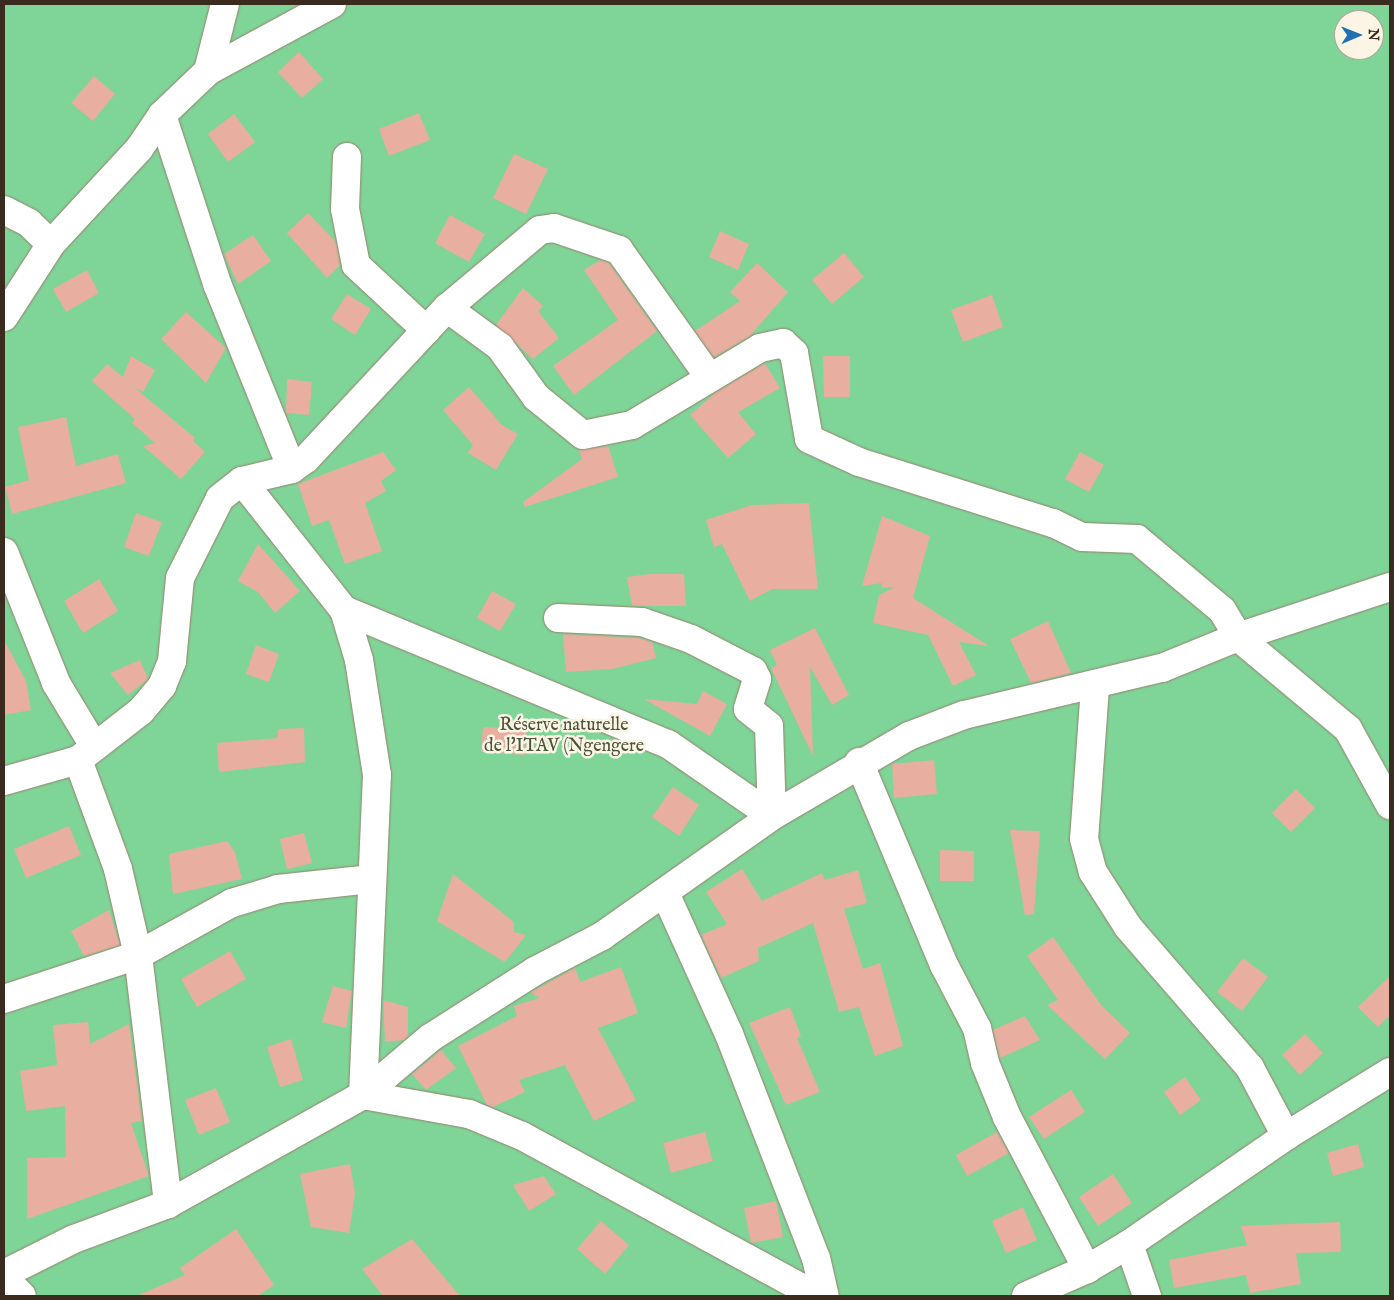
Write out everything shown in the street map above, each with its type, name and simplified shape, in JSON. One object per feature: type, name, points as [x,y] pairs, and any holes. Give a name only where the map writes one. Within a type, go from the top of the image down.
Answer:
[{"type":"street","points":[[208,70],[225,4]]},
{"type":"street","points":[[4,316],[51,244],[139,149],[162,116],[208,70],[332,4]]},
{"type":"street","points":[[162,116],[218,286],[292,468]]},
{"type":"street","points":[[347,158],[345,209],[356,264],[426,330]]},
{"type":"street","points":[[4,210],[28,223],[51,244]]},
{"type":"street","points":[[4,781],[86,753],[142,711],[162,686],[172,661],[180,578],[206,520],[220,498],[242,481],[292,468],[447,308],[530,237],[554,228],[619,250],[710,378]]},
{"type":"street","points":[[447,308],[500,347],[536,397],[582,435],[632,425],[760,348],[783,343],[794,353],[809,438],[859,462],[1053,522],[1082,537],[1137,539],[1222,610],[1238,636],[1348,729],[1390,805]]},
{"type":"street","points":[[242,481],[344,610],[359,660],[377,775],[363,1095]]},
{"type":"street","points":[[4,552],[86,753],[118,869],[138,955],[168,1204]]},
{"type":"street","points":[[4,1274],[74,1239],[168,1204],[363,1095],[430,1038],[535,971],[602,936],[772,816],[859,762],[964,715],[1096,687],[1162,668],[1238,636],[1390,587]]},
{"type":"street","points":[[344,610],[668,744],[772,816]]},
{"type":"street","points":[[558,618],[642,622],[691,639],[753,671],[757,679],[748,709],[769,726],[772,816]]},
{"type":"street","points":[[1096,687],[1084,840],[1094,872],[1128,927],[1250,1068],[1286,1136]]},
{"type":"street","points":[[859,762],[944,965],[977,1028],[1007,1117],[1087,1269]]},
{"type":"street","points":[[4,999],[138,955],[232,903],[278,889],[371,879]]},
{"type":"street","points":[[665,892],[729,1034],[816,1258],[825,1296]]},
{"type":"street","points":[[1026,1296],[1087,1269],[1129,1244],[1286,1136],[1390,1072]]},
{"type":"street","points":[[363,1095],[469,1114],[522,1136],[816,1296]]},
{"type":"street","points":[[1129,1244],[1147,1296]]},
{"type":"street","points":[[4,1278],[22,1296]]},
{"type":"green space","name":"Réserve naturelle de l'ITAV (Ngengere","points":[[4,4],[1390,4],[1390,1296],[4,1296]]},
{"type":"building","points":[[299,52],[323,79],[302,98],[278,72]]},
{"type":"building","points":[[94,76],[115,94],[93,121],[71,103]]},
{"type":"building","points":[[419,113],[430,140],[389,156],[379,129]]},
{"type":"building","points":[[234,114],[255,142],[228,162],[208,134]]},
{"type":"building","points":[[514,154],[548,169],[526,214],[493,198]]},
{"type":"building","points":[[308,213],[336,242],[340,265],[327,278],[287,233]]},
{"type":"building","points":[[450,215],[485,234],[469,262],[435,243]]},
{"type":"building","points":[[720,231],[749,244],[738,270],[709,257]]},
{"type":"building","points":[[253,235],[271,261],[238,284],[224,254]]},
{"type":"building","points":[[844,253],[864,277],[832,304],[812,280]]},
{"type":"building","points":[[600,260],[609,263],[657,331],[574,395],[553,366],[618,320],[584,270]]},
{"type":"building","points":[[757,263],[788,292],[750,336],[714,357],[695,331],[740,301],[730,292]]},
{"type":"building","points":[[87,270],[99,293],[66,312],[53,289]]},
{"type":"building","points":[[523,288],[543,306],[538,311],[559,338],[533,359],[496,325]]},
{"type":"building","points":[[347,294],[371,309],[355,335],[331,319]]},
{"type":"building","points":[[992,295],[1003,327],[963,342],[951,310]]},
{"type":"building","points":[[186,312],[226,348],[206,383],[161,339]]},
{"type":"building","points":[[131,356],[155,370],[143,392],[135,388],[195,438],[193,441],[205,452],[181,479],[143,446],[155,443],[132,423],[135,419],[92,381],[107,364],[123,377]]},
{"type":"building","points":[[823,356],[850,356],[850,397],[824,397]]},
{"type":"building","points":[[765,363],[780,388],[738,412],[756,434],[728,458],[690,415],[715,393]]},
{"type":"building","points":[[287,379],[312,382],[309,415],[286,413]]},
{"type":"building","points":[[469,387],[502,425],[518,434],[496,470],[468,453],[473,445],[443,410]]},
{"type":"building","points":[[66,417],[76,466],[118,454],[126,483],[12,514],[5,487],[29,480],[18,427]]},
{"type":"building","points":[[608,446],[618,477],[525,507],[523,502],[582,459],[579,450]]},
{"type":"building","points":[[383,452],[396,470],[381,481],[386,491],[365,503],[382,551],[345,564],[329,520],[312,526],[298,484]]},
{"type":"building","points":[[1080,452],[1104,465],[1089,492],[1065,479]]},
{"type":"building","points":[[809,503],[818,589],[772,589],[750,601],[722,544],[714,547],[706,520],[752,505]]},
{"type":"building","points":[[136,513],[162,522],[149,556],[124,547]]},
{"type":"building","points":[[882,516],[930,536],[913,598],[989,646],[959,642],[976,675],[953,686],[928,635],[873,623],[879,595],[895,587],[881,588],[882,583],[862,586]]},
{"type":"building","points":[[258,544],[300,591],[275,613],[258,592],[238,581]]},
{"type":"building","points":[[650,574],[684,574],[686,606],[632,606],[627,577]]},
{"type":"building","points":[[99,579],[118,611],[83,633],[64,601]]},
{"type":"building","points":[[492,591],[516,604],[500,631],[477,618]]},
{"type":"building","points":[[1048,621],[1071,673],[1031,683],[1010,639]]},
{"type":"building","points":[[815,628],[849,695],[832,705],[810,667],[813,756],[771,668],[777,665],[770,650]]},
{"type":"building","points":[[563,634],[639,638],[652,642],[656,658],[612,669],[566,672]]},
{"type":"building","points":[[4,640],[26,681],[31,710],[4,715]]},
{"type":"building","points":[[256,645],[279,654],[269,682],[246,674]]},
{"type":"building","points":[[140,660],[148,679],[128,695],[110,673]]},
{"type":"building","points":[[703,691],[727,704],[710,736],[644,699],[697,704]]},
{"type":"building","points":[[483,727],[527,729],[525,755],[481,752]]},
{"type":"building","points":[[304,728],[305,762],[219,772],[217,743],[278,738],[278,729]]},
{"type":"building","points":[[934,760],[937,794],[894,798],[892,764]]},
{"type":"building","points":[[673,787],[699,805],[679,836],[652,817]]},
{"type":"building","points":[[1296,789],[1315,808],[1291,832],[1272,813]]},
{"type":"building","points":[[69,826],[81,855],[26,878],[14,849]]},
{"type":"building","points":[[1010,830],[1040,831],[1034,914],[1025,915]]},
{"type":"building","points":[[304,833],[312,863],[287,869],[280,839]]},
{"type":"building","points":[[227,841],[235,852],[242,879],[173,894],[169,854]]},
{"type":"building","points":[[940,850],[974,851],[974,881],[940,881]]},
{"type":"building","points":[[742,869],[762,901],[822,873],[825,880],[858,870],[867,903],[844,909],[863,969],[880,963],[903,1046],[875,1056],[859,1007],[839,1012],[813,923],[758,948],[759,961],[721,978],[701,935],[727,924],[706,892]]},
{"type":"building","points":[[453,874],[514,922],[514,932],[526,935],[505,962],[437,921]]},
{"type":"building","points":[[109,910],[120,945],[84,956],[71,931]]},
{"type":"building","points":[[1053,937],[1101,1005],[1130,1033],[1105,1059],[1047,1005],[1058,1000],[1027,956]]},
{"type":"building","points":[[230,951],[246,979],[197,1007],[181,979]]},
{"type":"building","points":[[1243,958],[1268,977],[1242,1011],[1217,992]]},
{"type":"building","points":[[621,967],[638,1013],[598,1028],[636,1100],[594,1121],[565,1065],[519,1080],[525,1092],[493,1107],[487,1105],[458,1046],[517,1016],[514,1006],[539,998],[531,992],[575,968],[580,982]]},
{"type":"building","points":[[1390,976],[1390,1015],[1378,1027],[1358,1007]]},
{"type":"building","points":[[333,986],[352,991],[346,1028],[322,1022]]},
{"type":"building","points":[[383,1000],[408,1007],[408,1036],[404,1040],[385,1042]]},
{"type":"building","points":[[790,1007],[801,1036],[797,1038],[820,1092],[786,1105],[749,1023]]},
{"type":"building","points":[[1025,1016],[1040,1040],[1000,1058],[993,1030]]},
{"type":"building","points":[[88,1022],[90,1044],[129,1024],[142,1121],[131,1123],[149,1176],[27,1219],[27,1158],[66,1157],[65,1106],[26,1111],[20,1071],[57,1065],[53,1025]]},
{"type":"building","points":[[1305,1034],[1323,1053],[1300,1075],[1282,1055]]},
{"type":"building","points":[[291,1039],[303,1080],[280,1087],[267,1047]]},
{"type":"building","points":[[441,1050],[456,1068],[426,1090],[412,1074]]},
{"type":"building","points":[[1185,1077],[1201,1100],[1180,1115],[1164,1092]]},
{"type":"building","points":[[216,1088],[230,1122],[199,1135],[185,1100]]},
{"type":"building","points":[[1071,1090],[1085,1112],[1044,1139],[1029,1117]]},
{"type":"building","points":[[705,1132],[713,1161],[671,1173],[663,1143]]},
{"type":"building","points":[[997,1132],[1009,1153],[967,1176],[956,1155]]},
{"type":"building","points":[[1358,1144],[1364,1167],[1333,1176],[1327,1153]]},
{"type":"building","points":[[350,1164],[355,1193],[349,1233],[311,1227],[300,1174]]},
{"type":"building","points":[[1113,1174],[1132,1203],[1098,1226],[1079,1197]]},
{"type":"building","points":[[544,1176],[556,1194],[529,1211],[513,1185]]},
{"type":"building","points":[[776,1201],[783,1237],[751,1243],[744,1208]]},
{"type":"building","points":[[1023,1207],[1037,1240],[1006,1253],[992,1221]]},
{"type":"building","points":[[601,1221],[629,1245],[605,1274],[577,1249]]},
{"type":"building","points":[[1340,1222],[1341,1252],[1296,1253],[1301,1284],[1250,1293],[1246,1275],[1174,1288],[1169,1260],[1247,1245],[1241,1226]]},
{"type":"building","points":[[236,1229],[274,1285],[258,1296],[137,1296],[185,1275],[180,1268]]},
{"type":"building","points":[[412,1239],[460,1296],[383,1296],[362,1269]]}]
